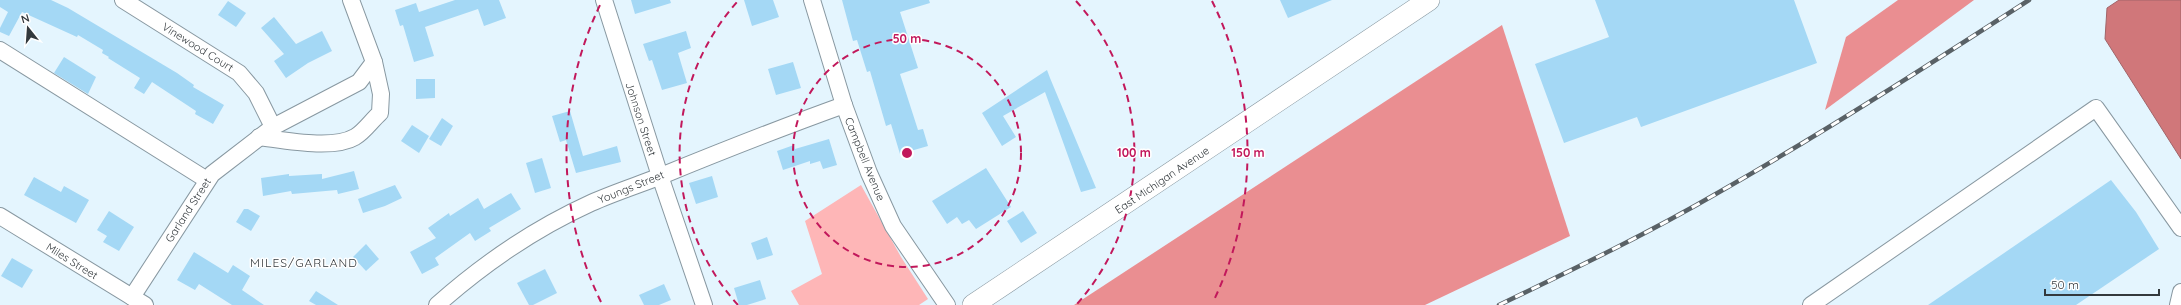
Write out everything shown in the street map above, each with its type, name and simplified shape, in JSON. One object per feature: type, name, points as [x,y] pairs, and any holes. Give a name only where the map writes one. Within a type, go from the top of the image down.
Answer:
[{"type":"main road","name":"East Michigan Avenue","points":[[973,305],[1429,0]]},
{"type":"street","name":"Vinewood Court","points":[[123,0],[239,73],[256,93],[273,127]]},
{"type":"street","points":[[259,137],[306,143],[331,143],[354,137],[380,113],[381,94],[374,62],[351,0]]},
{"type":"street","name":"Johnson Street","points":[[604,0],[660,176],[704,305]]},
{"type":"street","name":"Campbell Avenue","points":[[812,0],[844,105],[869,173],[893,226],[947,305]]},
{"type":"street","points":[[0,50],[207,180]]},
{"type":"street","name":"Garland Street","points":[[139,301],[207,180],[212,174],[273,127],[359,82],[374,62]]},
{"type":"street","name":"Youngs Street","points":[[437,305],[458,286],[538,232],[590,204],[734,145],[844,105]]},
{"type":"street","points":[[1811,305],[2096,108],[2181,228]]},
{"type":"street","name":"Miles Street","points":[[0,216],[139,301]]},
{"type":"street","points":[[2178,305],[2181,292]]},
{"type":"shaded area","points":[[1898,0],[1974,0],[1825,110],[1846,37]]},
{"type":"shaded area","points":[[2119,0],[2181,0],[2181,159],[2105,39],[2107,8]]},
{"type":"shaded area","points":[[1502,25],[1570,236],[1425,305],[1074,305]]},
{"type":"shaded area","points":[[861,185],[901,257],[928,299],[919,305],[799,305],[791,291],[822,274],[805,221]]},
{"type":"building","points":[[0,0],[51,0],[68,8],[177,73],[194,85],[193,87],[224,105],[213,124],[195,114],[196,111],[152,82],[144,94],[134,88],[140,78],[108,58],[109,57],[102,53],[103,50],[78,35],[77,37],[22,12],[9,36],[0,32],[0,28],[8,12],[0,7]]},
{"type":"building","points":[[455,0],[499,0],[506,18],[484,26],[478,9],[425,27],[434,56],[414,62],[403,25],[400,26],[395,10],[416,3],[419,12]]},
{"type":"building","points":[[631,0],[670,0],[671,3],[635,14]]},
{"type":"building","points":[[744,0],[773,0],[779,17],[752,26]]},
{"type":"building","points":[[842,0],[929,0],[930,3],[900,12],[918,68],[900,74],[918,130],[923,129],[928,146],[900,154],[891,124],[886,126],[870,71],[867,72],[857,40],[853,41]]},
{"type":"building","points":[[1280,0],[1332,0],[1288,18]]},
{"type":"building","points":[[1595,0],[1794,0],[1817,63],[1641,127],[1637,117],[1564,143],[1535,64],[1609,37]]},
{"type":"building","points":[[228,1],[246,13],[236,27],[218,15]]},
{"type":"building","points":[[274,17],[296,44],[322,31],[332,51],[308,63],[286,78],[274,61],[284,54],[261,28]]},
{"type":"building","points":[[686,31],[691,48],[678,53],[687,83],[662,90],[652,60],[649,61],[643,44]]},
{"type":"building","points":[[64,57],[96,77],[88,94],[54,73]]},
{"type":"building","points":[[793,62],[801,88],[776,95],[768,69]]},
{"type":"building","points":[[1047,70],[1096,188],[1081,192],[1045,92],[1003,116],[1016,137],[1002,146],[982,113]]},
{"type":"building","points":[[416,79],[435,79],[435,98],[416,99]]},
{"type":"building","points":[[570,111],[583,156],[617,146],[621,162],[576,173],[566,140],[560,142],[552,116]]},
{"type":"building","points":[[442,118],[453,126],[441,146],[429,139]]},
{"type":"building","points":[[412,125],[429,136],[419,153],[401,141]]},
{"type":"building","points":[[829,139],[837,165],[823,169],[820,161],[810,164],[810,161],[783,170],[777,151],[794,145],[795,149]]},
{"type":"building","points":[[542,158],[551,188],[535,193],[526,163]]},
{"type":"building","points":[[986,168],[1011,207],[976,229],[969,220],[962,224],[957,217],[947,224],[932,201]]},
{"type":"building","points":[[354,171],[359,189],[338,194],[337,190],[292,194],[291,191],[263,196],[261,178],[289,174],[289,176],[322,174],[322,179]]},
{"type":"building","points":[[712,176],[718,197],[696,204],[689,183]]},
{"type":"building","points":[[34,177],[61,192],[64,186],[89,200],[76,223],[24,195]]},
{"type":"building","points":[[2111,180],[2136,212],[2159,249],[2076,305],[1928,305]]},
{"type":"building","points":[[395,185],[402,198],[385,206],[363,213],[358,199]]},
{"type":"building","points":[[511,193],[521,209],[489,228],[491,231],[475,241],[470,233],[435,258],[439,265],[422,274],[410,252],[436,238],[428,228],[449,213],[450,216],[478,198],[484,209]]},
{"type":"building","points":[[244,209],[248,209],[260,216],[251,231],[236,222]]},
{"type":"building","points":[[109,211],[134,227],[119,251],[103,242],[107,236],[97,230]]},
{"type":"building","points":[[1023,211],[1037,233],[1021,243],[1007,221]]},
{"type":"building","points":[[767,237],[773,255],[757,260],[751,243]]},
{"type":"building","points":[[366,244],[379,259],[366,271],[353,257]]},
{"type":"building","points":[[194,252],[228,273],[233,265],[250,276],[242,290],[264,305],[232,305],[199,284],[195,290],[177,280]]},
{"type":"building","points":[[12,258],[33,270],[22,288],[1,276]]},
{"type":"building","points":[[545,269],[557,293],[533,305],[529,305],[517,283]]},
{"type":"building","points":[[760,280],[766,299],[747,305],[739,305],[734,288]]},
{"type":"building","points":[[664,284],[671,300],[659,305],[644,305],[639,295]]},
{"type":"building","points":[[316,291],[338,305],[316,305],[309,301]]},
{"type":"railway","points":[[1499,305],[1639,236],[1721,191],[1838,122],[2029,0]]},
{"type":"district","name":"MILES/GARLAND","points":[[304,262]]}]
